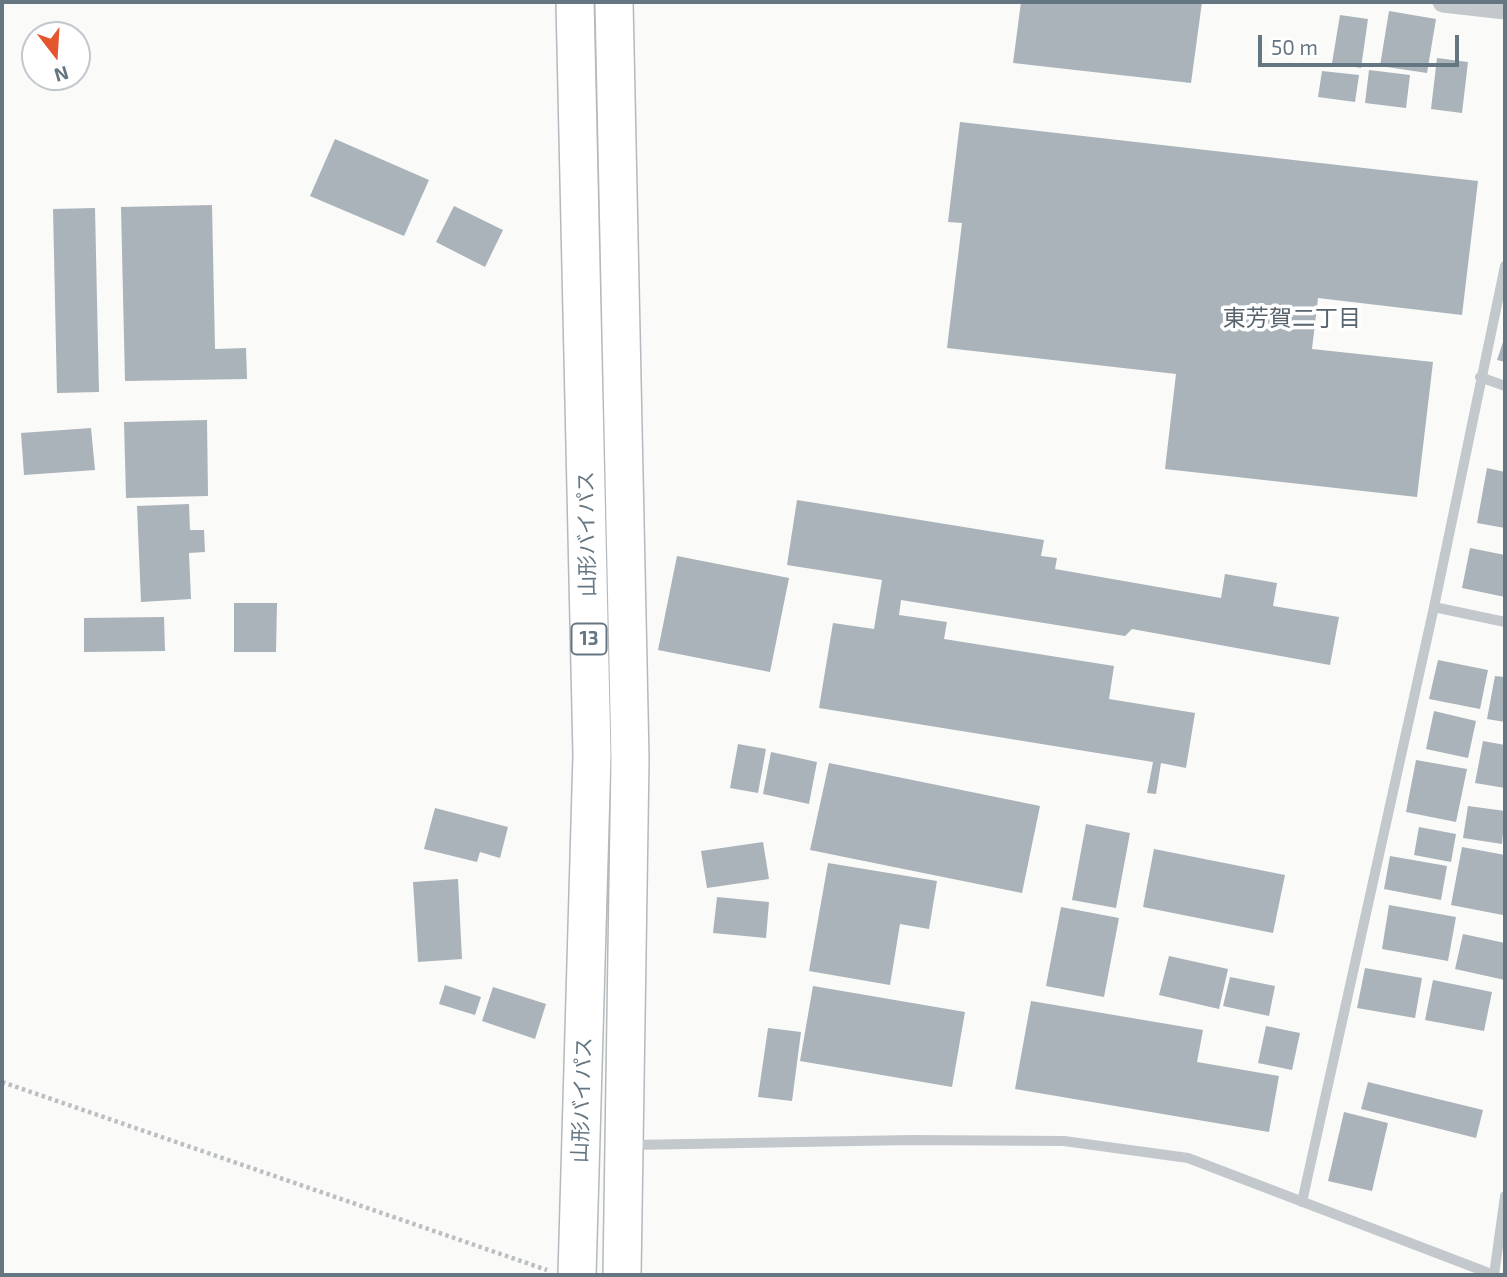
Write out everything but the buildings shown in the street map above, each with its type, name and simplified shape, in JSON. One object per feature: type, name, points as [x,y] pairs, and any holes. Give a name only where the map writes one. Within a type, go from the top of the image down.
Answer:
[{"type":"highway","name":"山形バイパス","points":[[563,1273],[592,755],[575,2]]},
{"type":"highway","name":"山形バイパス","points":[[614,2],[630,760],[622,1275]]},
{"type":"street","points":[[1443,2],[1505,9]]},
{"type":"lane","points":[[1302,1202],[1434,607],[1505,266]]},
{"type":"lane","points":[[1480,377],[1505,386]]},
{"type":"lane","points":[[1434,607],[1505,622]]},
{"type":"lane","points":[[626,1145],[912,1140],[1064,1141],[1188,1157],[1494,1275],[1505,1196]]},
{"type":"path","points":[[2,1082],[563,1273]]},
{"type":"district","name":"東芳賀二丁目","points":[[1292,318]]}]
